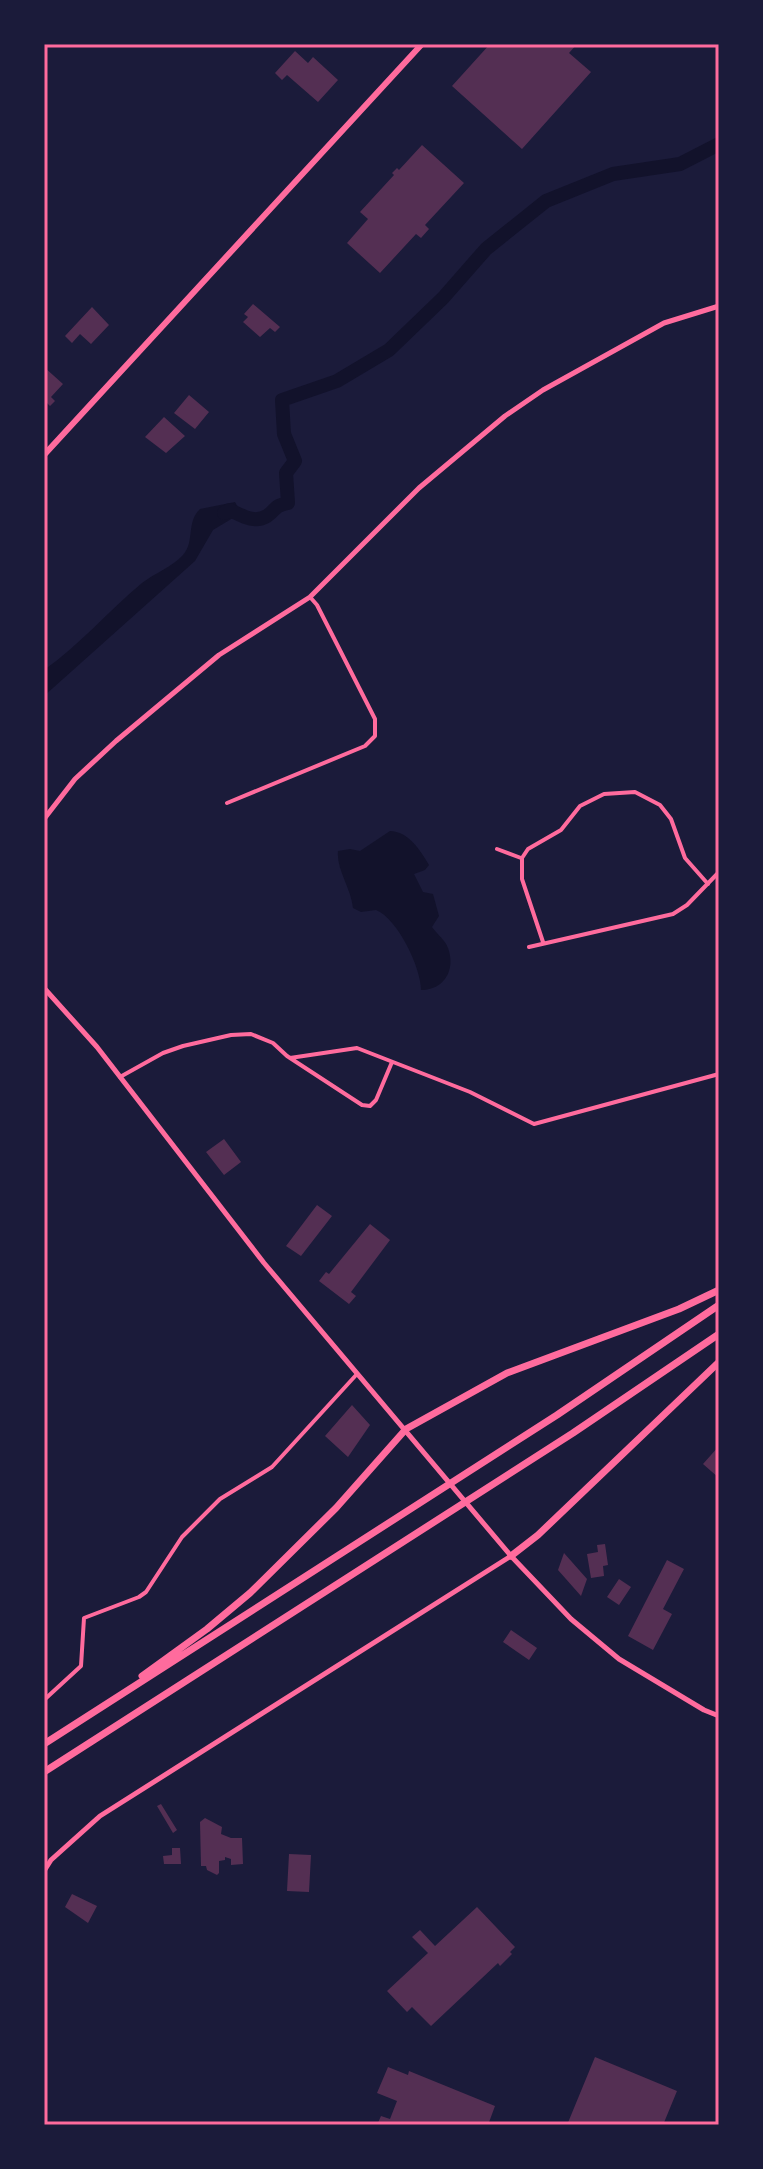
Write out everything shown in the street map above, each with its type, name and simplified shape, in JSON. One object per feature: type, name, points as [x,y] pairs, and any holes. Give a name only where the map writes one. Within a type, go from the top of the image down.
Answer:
[{"type":"highway","points":[[74,1725],[207,1629],[250,1593],[336,1508],[406,1429],[507,1373],[679,1309],[719,1290]]},
{"type":"highway","points":[[44,1744],[605,1383],[719,1305]]},
{"type":"highway","points":[[44,1772],[505,1476],[719,1334]]},
{"type":"highway","points":[[511,1556],[538,1535],[719,1362]]},
{"type":"main road","points":[[44,455],[422,44]]},
{"type":"main road","points":[[44,819],[75,779],[188,679],[219,655],[310,597],[419,488],[505,416],[543,390],[664,323],[719,306]]},
{"type":"main road","points":[[44,988],[81,1028],[259,1256],[511,1556],[571,1619],[619,1659],[719,1716]]},
{"type":"main road","points":[[44,1871],[51,1860],[100,1816],[511,1556]]},
{"type":"street","points":[[227,803],[365,746],[375,736],[375,719],[317,605],[310,597]]},
{"type":"street","points":[[543,942],[522,879],[522,858],[528,849],[561,830],[573,813],[587,801],[614,792],[635,792],[653,799],[666,811],[685,858],[708,884]]},
{"type":"street","points":[[497,849],[522,858]]},
{"type":"street","points":[[529,947],[664,917],[680,910],[719,872]]},
{"type":"street","points":[[120,1077],[163,1053],[237,1034],[251,1034],[265,1038],[290,1058],[365,1106],[376,1100],[392,1062]]},
{"type":"street","points":[[290,1058],[357,1048],[470,1092],[534,1124],[719,1074]]},
{"type":"street","points":[[44,1700],[81,1666],[84,1618],[146,1592],[182,1537],[220,1499],[272,1467],[357,1374]]},
{"type":"shaded area","points":[[235,502],[240,511],[238,515],[213,530],[195,561],[44,696],[44,670],[142,583],[183,555],[189,544],[193,520],[200,509]]},
{"type":"shaded area","points":[[390,831],[408,838],[429,865],[414,874],[423,892],[433,894],[439,916],[432,927],[447,945],[450,964],[442,983],[429,989],[421,990],[412,957],[392,923],[376,910],[361,912],[353,908],[339,865],[338,851],[360,851]]},
{"type":"building","points":[[490,44],[577,44],[569,53],[591,72],[522,149],[452,86]]},
{"type":"building","points":[[295,51],[308,63],[313,57],[338,80],[318,102],[287,75],[282,80],[275,73]]},
{"type":"building","points":[[422,145],[464,183],[425,225],[429,229],[421,238],[416,234],[380,273],[347,243],[368,219],[360,212],[394,175],[392,173],[397,168],[399,170]]},
{"type":"building","points":[[253,304],[280,327],[275,332],[270,328],[260,337],[243,322],[248,317],[244,314]]},
{"type":"building","points":[[92,307],[109,325],[91,344],[80,334],[72,343],[65,336]]},
{"type":"building","points":[[44,367],[63,384],[51,397],[55,401],[50,406],[47,403],[44,406]]},
{"type":"building","points":[[189,395],[209,412],[195,429],[174,413]]},
{"type":"building","points":[[164,417],[185,436],[166,453],[145,437]]},
{"type":"building","points":[[224,1139],[241,1162],[224,1175],[206,1152]]},
{"type":"building","points":[[317,1205],[332,1216],[301,1256],[286,1246]]},
{"type":"building","points":[[370,1224],[390,1240],[351,1292],[356,1296],[349,1304],[319,1281],[326,1272],[329,1274]]},
{"type":"building","points":[[352,1405],[370,1425],[348,1457],[325,1436]]},
{"type":"building","points":[[719,1446],[719,1478],[703,1464]]},
{"type":"building","points":[[605,1544],[608,1565],[603,1566],[604,1576],[591,1578],[587,1554],[598,1552],[597,1545]]},
{"type":"building","points":[[564,1553],[587,1579],[581,1596],[558,1570]]},
{"type":"building","points":[[667,1560],[684,1569],[663,1609],[672,1614],[653,1650],[628,1636]]},
{"type":"building","points":[[619,1579],[631,1587],[619,1605],[607,1597]]},
{"type":"building","points":[[511,1630],[537,1648],[529,1660],[503,1642]]},
{"type":"building","points":[[161,1804],[177,1830],[173,1833],[157,1806]]},
{"type":"building","points":[[205,1818],[222,1827],[221,1834],[242,1838],[243,1864],[231,1865],[231,1859],[225,1857],[225,1860],[219,1861],[217,1875],[207,1870],[206,1866],[201,1866],[200,1822]]},
{"type":"building","points":[[172,1848],[180,1848],[181,1864],[164,1864],[163,1856],[172,1855]]},
{"type":"building","points":[[289,1854],[311,1855],[309,1892],[287,1891]]},
{"type":"building","points":[[72,1894],[97,1906],[88,1923],[65,1907]]},
{"type":"building","points":[[477,1907],[515,1947],[500,1966],[498,1963],[431,2026],[412,2007],[407,2012],[387,1991],[428,1953],[412,1937],[420,1930],[435,1946]]},
{"type":"building","points":[[595,2057],[677,2091],[663,2125],[567,2125]]},
{"type":"building","points":[[388,2067],[408,2075],[409,2071],[495,2106],[488,2125],[377,2125],[381,2116],[390,2119],[397,2101],[377,2093]]},
{"type":"waterway","points":[[224,513],[230,510],[257,519],[288,503],[286,473],[295,461],[284,434],[282,400],[337,381],[389,350],[443,298],[486,249],[546,201],[613,174],[680,164],[719,144]]}]
